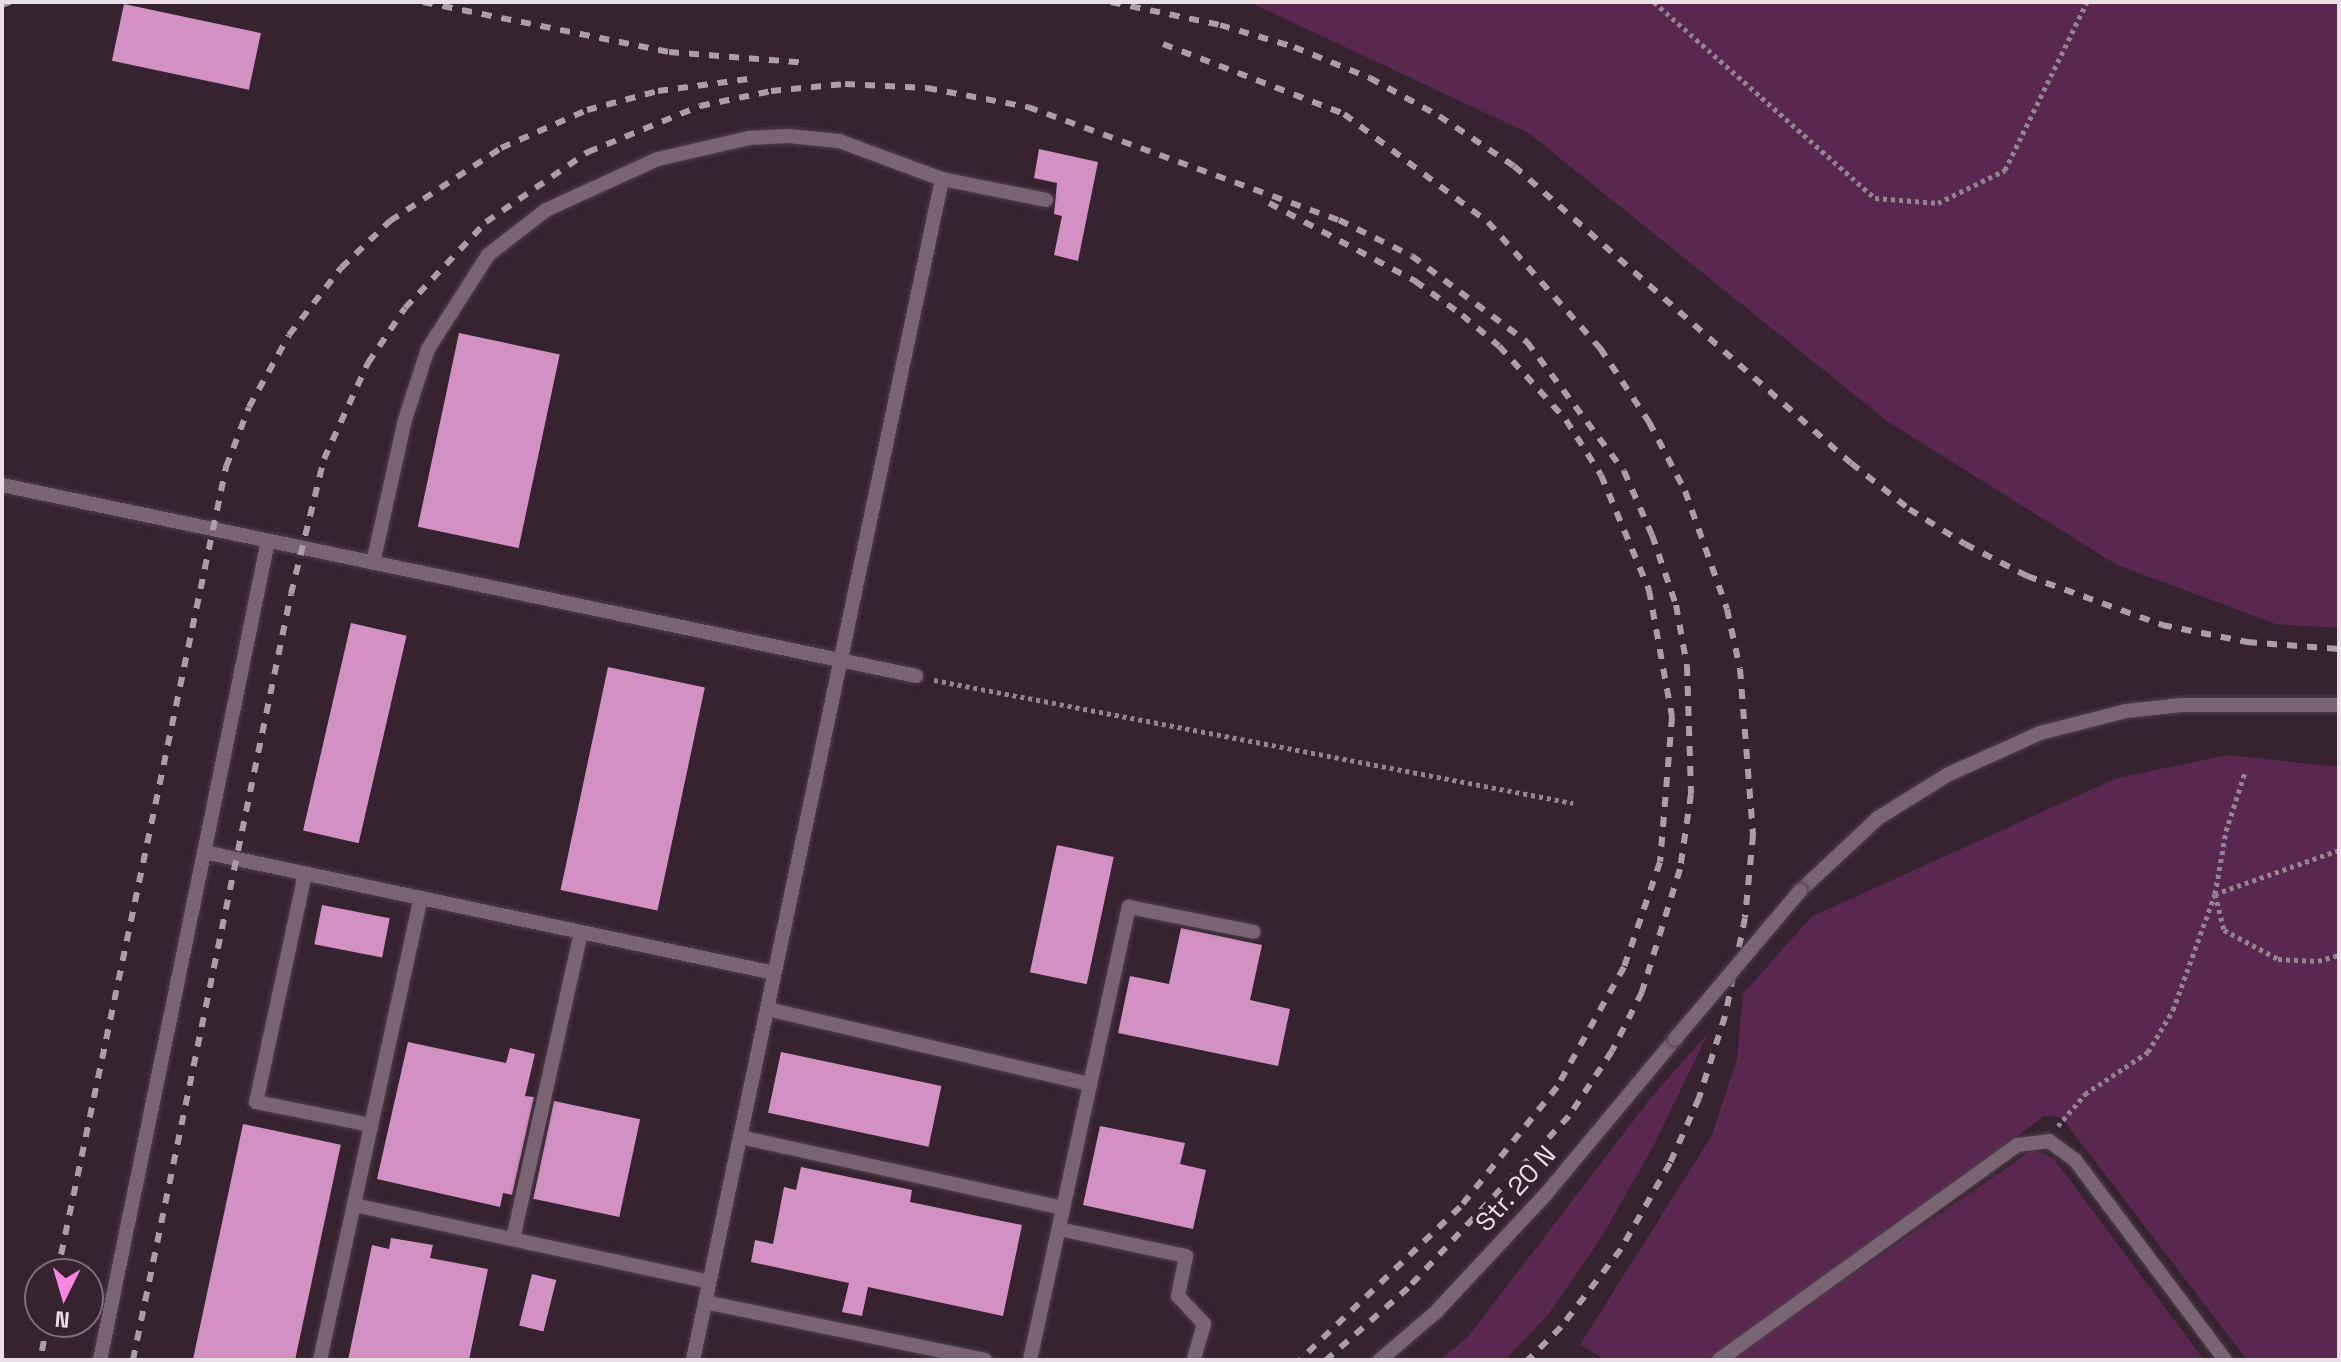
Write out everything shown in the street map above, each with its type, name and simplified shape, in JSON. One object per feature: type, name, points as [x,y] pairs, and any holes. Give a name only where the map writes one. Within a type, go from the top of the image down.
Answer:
[{"type":"lane","points":[[373,563],[405,420],[428,349],[469,281],[513,231],[630,170],[749,138],[839,141],[942,179],[1046,200]]},
{"type":"lane","points":[[693,1360],[942,179]]},
{"type":"lane","points":[[2,485],[916,676]]},
{"type":"lane","points":[[100,1360],[268,541]]},
{"type":"lane","name":"Str. 20 N","points":[[1380,1360],[1436,1312],[1546,1194],[1800,891],[1878,818],[1947,775],[2040,733],[2126,711],[2182,705],[2339,705]]},
{"type":"lane","points":[[204,852],[774,973]]},
{"type":"lane","points":[[305,874],[256,1102],[371,1125]]},
{"type":"lane","points":[[320,1360],[421,898]]},
{"type":"lane","points":[[1030,1360],[1129,907],[1254,932]]},
{"type":"lane","points":[[513,1239],[581,932]]},
{"type":"lane","points":[[767,1009],[1090,1084]]},
{"type":"lane","points":[[740,1137],[1063,1208]]},
{"type":"lane","points":[[1719,1360],[2017,1145],[2049,1141],[2075,1160],[2225,1360]]},
{"type":"lane","points":[[354,1205],[709,1282]]},
{"type":"lane","points":[[1059,1229],[1186,1256],[1178,1296],[1204,1324],[1194,1360]]},
{"type":"lane","points":[[705,1302],[985,1360]]},
{"type":"path","points":[[1654,2],[1875,198],[1938,203],[2005,170],[2087,2]]},
{"type":"path","points":[[916,676],[1573,803]]},
{"type":"path","points":[[2049,1141],[2085,1094],[2148,1052],[2173,1010],[2215,894],[2226,831],[2245,772]]},
{"type":"path","points":[[2215,894],[2339,850]]},
{"type":"path","points":[[2215,894],[2224,930],[2268,954],[2318,961],[2339,955]]},
{"type":"shaded area","points":[[1249,2],[2339,2],[2339,628],[2276,624],[2117,565],[1887,421],[1530,134]]},
{"type":"shaded area","points":[[2228,755],[2339,767],[2339,1360],[2247,1360],[2062,1118],[2052,1116],[2044,1116],[1708,1360],[1606,1360],[1580,1345],[1712,1135],[1737,1059],[1743,994],[1811,917],[2117,778]]},
{"type":"shaded area","points":[[1708,1033],[1652,1149],[1599,1241],[1547,1316],[1505,1360],[1440,1360],[1468,1337],[1650,1099]]},
{"type":"shaded area","points":[[2034,1149],[2054,1159],[2204,1360],[1728,1360]]},
{"type":"building","points":[[124,4],[261,33],[249,90],[112,61]]},
{"type":"building","points":[[1039,149],[1098,162],[1078,261],[1054,255],[1062,216],[1054,214],[1057,183],[1034,178]]},
{"type":"building","points":[[459,333],[560,354],[519,548],[418,527]]},
{"type":"building","points":[[351,623],[407,636],[359,843],[303,831]]},
{"type":"building","points":[[608,667],[705,688],[657,911],[561,890]]},
{"type":"building","points":[[1057,845],[1114,857],[1087,984],[1030,972]]},
{"type":"building","points":[[322,905],[390,918],[382,957],[314,944]]},
{"type":"building","points":[[1181,928],[1262,945],[1250,1000],[1290,1009],[1278,1066],[1118,1033],[1130,976],[1169,984]]},
{"type":"building","points":[[408,1042],[506,1063],[510,1048],[535,1054],[525,1096],[534,1097],[512,1195],[503,1193],[500,1207],[377,1179]]},
{"type":"building","points":[[781,1052],[941,1086],[929,1147],[768,1113]]},
{"type":"building","points":[[554,1101],[640,1119],[619,1217],[533,1199]]},
{"type":"building","points":[[243,1124],[341,1145],[295,1360],[193,1360]]},
{"type":"building","points":[[1100,1126],[1185,1143],[1180,1164],[1206,1170],[1193,1229],[1083,1205]]},
{"type":"building","points":[[801,1167],[912,1190],[910,1202],[1022,1225],[1003,1316],[868,1287],[862,1316],[842,1312],[849,1283],[751,1262],[755,1240],[773,1244],[784,1187],[796,1190]]},
{"type":"building","points":[[391,1238],[433,1245],[430,1258],[488,1269],[469,1360],[348,1360],[372,1245],[389,1249]]},
{"type":"building","points":[[532,1274],[556,1280],[543,1331],[519,1325]]},
{"type":"railway","points":[[2,5],[10,2]]},
{"type":"railway","points":[[423,2],[669,52],[808,63]]},
{"type":"railway","points":[[1111,2],[1220,25],[1294,47],[1370,78],[1439,116],[1514,166],[1851,463],[1909,509],[1965,544],[2027,576],[2162,625],[2247,642],[2339,649]]},
{"type":"railway","points":[[1163,44],[1344,114],[1488,222],[1600,348],[1649,422],[1685,491],[1727,609],[1740,669],[1753,835],[1745,918],[1725,1016],[1699,1098],[1670,1163],[1621,1249],[1561,1327],[1528,1360]]},
{"type":"railway","points":[[60,1258],[226,467],[249,407],[289,335],[341,268],[390,221],[501,148],[587,110],[658,91],[748,79]]},
{"type":"railway","points":[[133,1360],[291,594],[324,459],[368,363],[405,308],[486,222],[588,152],[700,106],[771,91],[845,84],[927,88],[1028,107],[1339,220],[1412,256],[1527,342],[1624,471],[1652,535],[1676,605],[1687,666],[1691,794],[1680,869],[1642,992],[1612,1051],[1569,1116],[1408,1288],[1326,1360]]},
{"type":"railway","points":[[1269,203],[1415,281],[1462,315],[1499,346],[1566,420],[1601,475],[1649,590],[1672,717],[1660,862],[1624,967],[1557,1087],[1460,1207],[1300,1360]]},
{"type":"railway","points":[[42,1351],[44,1338]]}]
